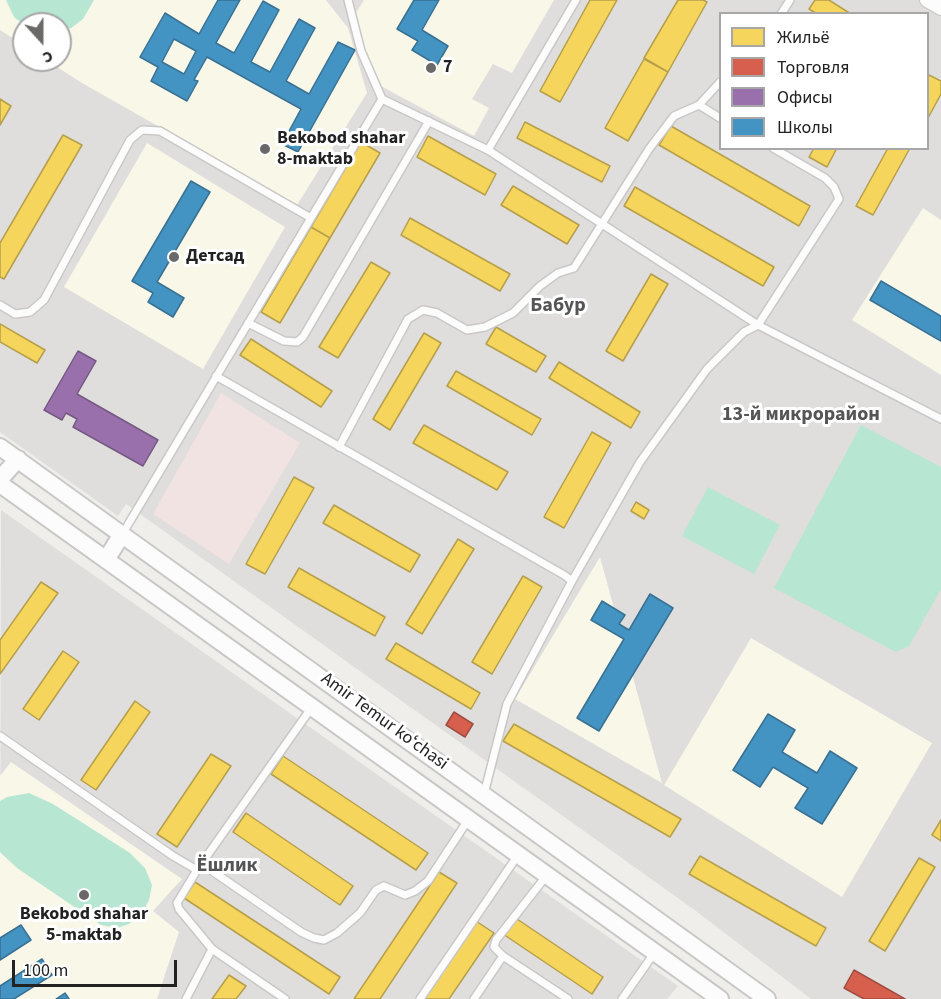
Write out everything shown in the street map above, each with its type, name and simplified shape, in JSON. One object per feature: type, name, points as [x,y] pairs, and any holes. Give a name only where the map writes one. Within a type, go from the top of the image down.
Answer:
[{"type":"street","points":[[927,0],[941,8]]},
{"type":"street","name":"Amir Temur koʻchasi","points":[[0,447],[767,999]]},
{"type":"street","points":[[0,479],[18,459]]},
{"type":"street","name":"Amir Temur koʻchasi","points":[[0,484],[655,952],[703,991],[720,999]]},
{"type":"street","points":[[106,560],[122,534]]},
{"type":"street","points":[[469,819],[484,794]]},
{"type":"lane","points":[[348,0],[361,51],[381,99],[488,150],[758,325],[941,419]]},
{"type":"lane","points":[[488,150],[576,0]]},
{"type":"lane","points":[[339,447],[408,319],[423,310],[437,313],[467,330],[485,327],[513,313],[540,286],[558,273],[574,268],[649,149],[674,116],[699,105],[719,83]]},
{"type":"lane","points":[[122,534],[381,99]]},
{"type":"lane","points":[[699,105],[719,117]]},
{"type":"lane","points":[[248,323],[284,341],[297,342],[303,337],[429,121]]},
{"type":"lane","points":[[0,305],[15,314],[30,312],[44,300],[130,140],[142,130],[160,131],[311,218]]},
{"type":"lane","points":[[484,794],[507,704],[572,581],[640,462],[707,369],[744,332],[758,325],[839,199],[834,187],[825,178],[776,150]]},
{"type":"lane","points":[[216,376],[564,574],[572,581]]},
{"type":"lane","points":[[285,999],[212,949],[191,925],[177,903],[312,707]]},
{"type":"lane","points":[[0,736],[173,856],[200,867],[301,932],[324,940],[337,933],[360,914],[376,890],[384,886],[405,895],[428,881],[469,819]]},
{"type":"lane","points":[[420,999],[518,854]]},
{"type":"lane","points":[[547,875],[496,940],[494,947],[503,956],[568,999]]},
{"type":"lane","points":[[186,999],[212,949]]},
{"type":"lane","points":[[622,999],[655,952]]},
{"type":"lane","points":[[474,999],[503,956]]},
{"type":"shaded area","points":[[0,0],[941,0],[941,999],[811,999],[696,911],[126,504],[118,516],[0,432]]},
{"type":"shaded area","name":"Bekobod shahar 8-maktab","points":[[0,0],[326,0],[348,28],[367,93],[297,205],[65,72],[72,72],[72,12],[12,12],[12,38],[0,30]]},
{"type":"shaded area","name":"7","points":[[364,0],[554,0],[512,73],[493,64],[472,99],[489,108],[474,136],[377,84],[354,16]]},
{"type":"shaded area","name":"Детсад","points":[[147,143],[285,227],[203,369],[64,287]]},
{"type":"shaded area","points":[[923,208],[941,220],[941,375],[852,320]]},
{"type":"shaded area","points":[[221,393],[300,443],[229,564],[153,514]]},
{"type":"shaded area","name":"Ёшлик","points":[[1,510],[678,986],[667,999],[0,999]]},
{"type":"shaded area","points":[[600,557],[662,783],[515,699]]},
{"type":"shaded area","points":[[751,638],[932,743],[842,897],[664,785]]},
{"type":"shaded area","name":"Bekobod shahar 5-maktab","points":[[11,762],[182,879],[153,911],[179,932],[157,999],[0,999],[0,776]]},
{"type":"green space","points":[[6,0],[94,0],[83,19],[72,27],[72,12],[12,13]]},
{"type":"green space","points":[[861,425],[941,467],[941,589],[909,646],[896,652],[774,588]]},
{"type":"green space","points":[[708,487],[780,525],[754,574],[682,536]]},
{"type":"green space","points":[[29,793],[53,804],[130,853],[145,868],[152,885],[149,900],[141,915],[129,924],[117,928],[101,925],[17,868],[0,852],[0,801],[7,797]]},
{"type":"building: Жильё","points":[[590,0],[617,0],[560,102],[540,91]]},
{"type":"building: Жильё","points":[[678,0],[707,2],[668,72],[644,58]]},
{"type":"building: Жильё","points":[[815,0],[829,0],[848,12],[814,12],[809,9]]},
{"type":"building: Жильё","points":[[644,59],[668,72],[628,141],[605,128]]},
{"type":"building: Жильё","points":[[929,75],[941,81],[941,94],[929,116]]},
{"type":"building: Жильё","points":[[0,99],[11,106],[0,125]]},
{"type":"building: Жильё","points":[[525,122],[610,166],[602,182],[517,138]]},
{"type":"building: Жильё","points":[[671,126],[810,206],[799,226],[659,145]]},
{"type":"building: Жильё","points":[[63,135],[82,145],[4,279],[0,277],[0,243]]},
{"type":"building: Жильё","points":[[428,136],[496,174],[485,195],[417,157]]},
{"type":"building: Жильё","points":[[361,142],[380,153],[330,238],[311,227]]},
{"type":"building: Жильё","points":[[813,150],[836,150],[827,167],[809,157]]},
{"type":"building: Жильё","points":[[887,150],[909,150],[873,215],[856,206]]},
{"type":"building: Жильё","points":[[513,186],[579,225],[567,244],[501,205]]},
{"type":"building: Жильё","points":[[635,187],[774,267],[763,286],[624,206]]},
{"type":"building: Жильё","points":[[410,218],[510,274],[500,291],[401,235]]},
{"type":"building: Жильё","points":[[311,227],[330,238],[280,323],[261,312]]},
{"type":"building: Жильё","points":[[371,262],[390,273],[338,358],[319,347]]},
{"type":"building: Жильё","points":[[651,274],[668,284],[623,361],[606,351]]},
{"type":"building: Жильё","points":[[0,324],[45,350],[37,363],[0,342]]},
{"type":"building: Жильё","points":[[496,327],[546,356],[536,372],[486,344]]},
{"type":"building: Жильё","points":[[424,333],[441,343],[390,430],[373,419]]},
{"type":"building: Жильё","points":[[251,339],[332,391],[321,407],[240,355]]},
{"type":"building: Жильё","points":[[559,362],[640,412],[631,428],[549,378]]},
{"type":"building: Жильё","points":[[456,371],[541,419],[532,435],[447,386]]},
{"type":"building: Жильё","points":[[424,425],[508,472],[497,490],[413,443]]},
{"type":"building: Жильё","points":[[592,432],[611,443],[564,528],[544,517]]},
{"type":"building: Жильё","points":[[294,477],[314,488],[265,574],[246,564]]},
{"type":"building: Жильё","points":[[636,502],[649,510],[644,519],[631,511]]},
{"type":"building: Жильё","points":[[334,505],[420,555],[410,572],[323,523]]},
{"type":"building: Жильё","points":[[458,539],[474,549],[422,634],[406,624]]},
{"type":"building: Жильё","points":[[299,568],[385,617],[375,636],[288,587]]},
{"type":"building: Жильё","points":[[523,576],[542,587],[492,674],[472,662]]},
{"type":"building: Жильё","points":[[41,582],[58,593],[0,674],[0,640]]},
{"type":"building: Жильё","points":[[396,643],[480,693],[471,709],[386,659]]},
{"type":"building: Жильё","points":[[63,651],[79,662],[39,720],[23,709]]},
{"type":"building: Жильё","points":[[135,701],[150,712],[96,790],[81,780]]},
{"type":"building: Жильё","points":[[514,724],[681,819],[670,837],[503,741]]},
{"type":"building: Жильё","points":[[211,754],[231,766],[177,847],[157,834]]},
{"type":"building: Жильё","points":[[283,756],[428,853],[416,870],[271,774]]},
{"type":"building: Жильё","points":[[246,813],[353,886],[340,905],[233,832]]},
{"type":"building: Жильё","points":[[941,820],[941,841],[932,835]]},
{"type":"building: Жильё","points":[[700,856],[826,928],[816,946],[689,874]]},
{"type":"building: Жильё","points":[[919,858],[935,867],[885,951],[869,941]]},
{"type":"building: Жильё","points":[[439,872],[457,883],[380,999],[354,999]]},
{"type":"building: Жильё","points":[[195,882],[340,977],[329,994],[184,898]]},
{"type":"building: Жильё","points":[[514,917],[603,977],[592,994],[503,934]]},
{"type":"building: Жильё","points":[[476,921],[494,933],[449,999],[422,999]]},
{"type":"building: Жильё","points":[[229,975],[246,986],[236,999],[212,999]]},
{"type":"building: Торговля","points":[[454,712],[473,724],[465,737],[446,725]]},
{"type":"building: Торговля","points":[[854,970],[905,999],[864,999],[844,988]]},
{"type":"building: Офисы","points":[[78,351],[96,361],[77,394],[158,440],[143,466],[73,427],[77,419],[66,413],[62,420],[44,410]]},
{"type":"building: Школы","points":[[218,0],[240,0],[216,43],[234,53],[263,1],[279,10],[251,62],[270,72],[299,19],[315,28],[286,81],[309,94],[338,42],[355,50],[298,152],[282,144],[301,109],[207,57],[194,80],[198,81],[187,101],[151,81],[158,67],[140,57],[165,13],[199,34]],"holes":[[[174,39],[196,51],[184,74],[162,62]]]},
{"type":"building: Школы","points":[[414,0],[439,0],[422,30],[448,46],[437,65],[412,50],[418,41],[397,29]]},
{"type":"building: Школы","points":[[191,181],[210,192],[157,282],[184,298],[173,317],[148,302],[153,293],[132,281]]},
{"type":"building: Школы","points":[[881,281],[941,316],[941,341],[870,300]]},
{"type":"building: Школы","points":[[650,594],[673,608],[599,731],[577,718],[624,639],[591,620],[602,601],[625,615],[619,624],[629,630]]},
{"type":"building: Школы","points":[[768,714],[795,730],[782,752],[817,773],[830,751],[857,768],[822,824],[795,808],[808,788],[773,767],[760,787],[733,770]]},
{"type":"building: Школы","points":[[21,925],[31,940],[0,960],[0,938]]},
{"type":"building: Школы","points":[[42,959],[52,975],[14,999],[0,999],[0,986]]},
{"type":"building: Школы","points":[[65,993],[69,999],[56,999]]},
{"type":"place","name":"7","points":[[431,68]]},
{"type":"place","name":"Bekobod shahar 8-maktab","points":[[265,149]]},
{"type":"place","name":"Детсад","points":[[174,257]]},
{"type":"place","name":"Bekobod shahar 5-maktab","points":[[84,895]]},
{"type":"district","name":"Бабур","points":[[558,307]]},
{"type":"district","name":"13-й микрорайон","points":[[801,416]]},
{"type":"district","name":"Ёшлик","points":[[227,867]]}]
